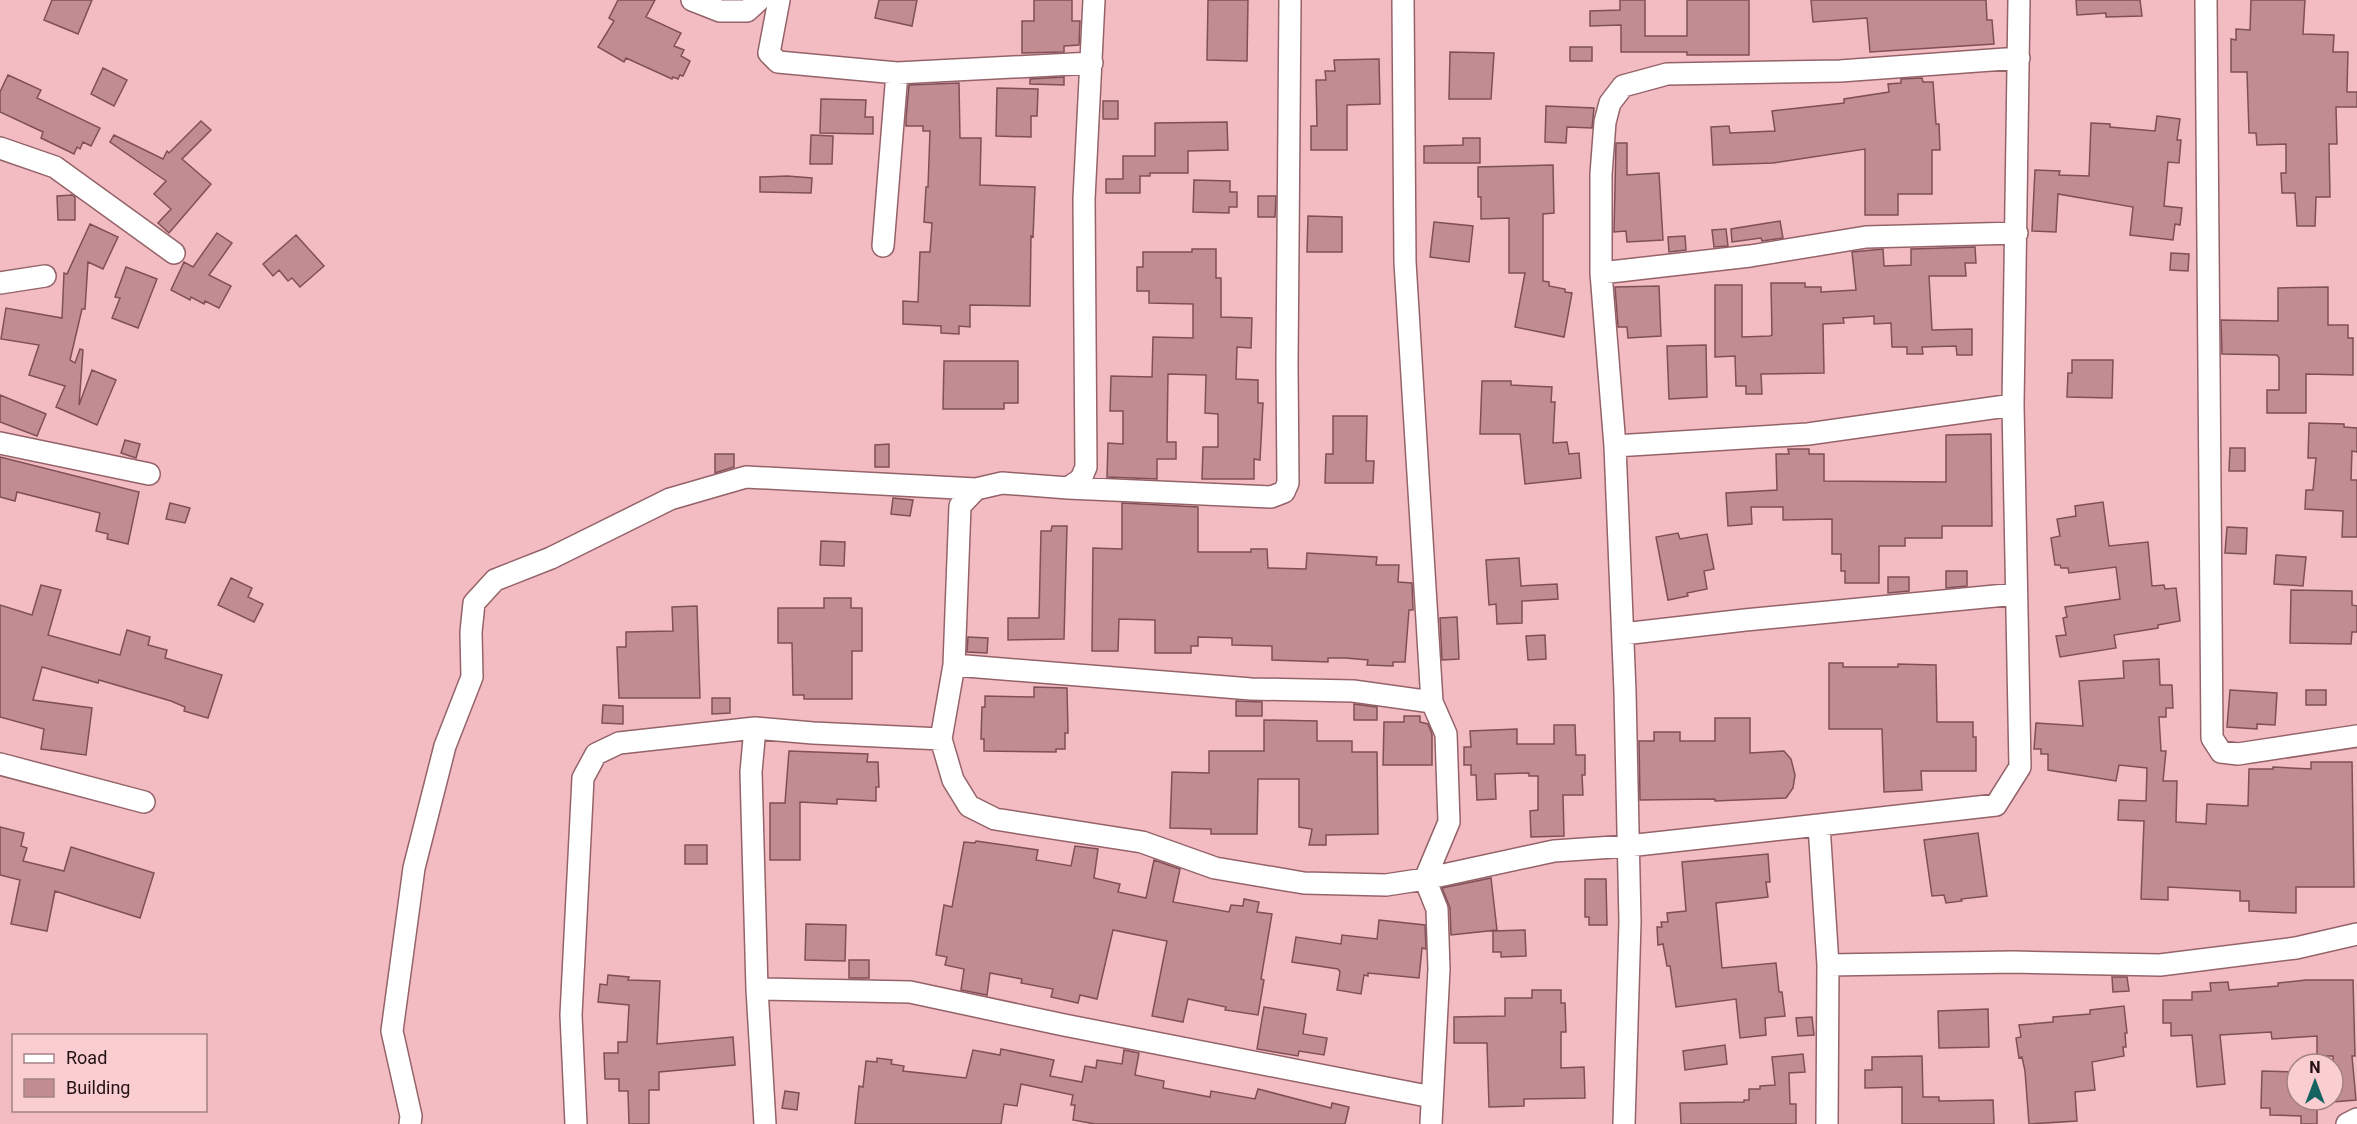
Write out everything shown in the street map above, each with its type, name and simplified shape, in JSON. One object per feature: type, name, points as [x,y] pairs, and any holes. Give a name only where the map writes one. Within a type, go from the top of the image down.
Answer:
[{"type":"street","points":[[692,0],[720,11],[747,11],[759,0]]},
{"type":"street","points":[[779,0],[769,53],[778,63],[897,73],[1092,63]]},
{"type":"street","points":[[1068,488],[1081,479],[1086,467],[1084,199],[1094,0]]},
{"type":"street","points":[[410,1124],[411,1116],[392,1031],[414,868],[445,746],[472,677],[471,632],[474,603],[495,580],[550,558],[670,499],[746,477],[976,489],[1002,483],[1271,497],[1284,492],[1288,483],[1290,0]]},
{"type":"street","points":[[1402,0],[1405,262],[1432,702],[1446,734],[1449,822],[1425,879],[1437,909],[1439,959],[1431,1124]]},
{"type":"street","points":[[976,489],[960,506],[954,664],[940,739],[953,780],[969,806],[995,819],[1142,842],[1215,868],[1304,883],[1386,885],[1425,879],[1554,851],[1628,846],[1996,805],[2020,767],[2013,405],[2019,0]]},
{"type":"street","points":[[2206,0],[2212,738],[2221,752],[2238,754],[2357,736]]},
{"type":"street","points":[[1624,1124],[1630,922],[1623,634],[1615,446],[1601,273],[1602,174],[1605,122],[1610,102],[1623,86],[1667,74],[1840,71],[2019,58]]},
{"type":"street","points":[[882,246],[897,73]]},
{"type":"street","points":[[0,148],[55,167],[174,253]]},
{"type":"street","points":[[1601,273],[1750,256],[1866,237],[2017,233]]},
{"type":"street","points":[[0,283],[45,276]]},
{"type":"street","points":[[1615,446],[1808,434],[2013,405]]},
{"type":"street","points":[[0,443],[149,474]]},
{"type":"street","points":[[1623,634],[2016,594]]},
{"type":"street","points":[[954,664],[1251,689],[1353,691],[1432,702]]},
{"type":"street","points":[[576,1124],[571,1015],[583,778],[596,754],[619,743],[755,728],[940,739]]},
{"type":"street","points":[[755,728],[751,772],[757,989],[765,1124]]},
{"type":"street","points":[[0,764],[144,802]]},
{"type":"street","points":[[1819,825],[1828,965],[1827,1124]]},
{"type":"street","points":[[1828,965],[2013,962],[2160,965],[2296,948],[2357,934]]},
{"type":"street","points":[[757,989],[910,992],[1064,1025],[1432,1097]]},
{"type":"street","points":[[2347,1124],[2357,1119]]},
{"type":"building","points":[[52,0],[92,0],[78,34],[44,20]]},
{"type":"building","points":[[618,0],[655,0],[646,17],[681,33],[674,46],[684,50],[681,56],[690,61],[683,76],[672,79],[626,58],[624,62],[598,47],[614,21],[609,18]]},
{"type":"building","points":[[879,0],[917,0],[912,26],[875,18]]},
{"type":"building","points":[[1034,0],[1072,0],[1072,21],[1080,21],[1079,45],[1064,46],[1064,52],[1022,53],[1022,21],[1034,21]]},
{"type":"building","points":[[1208,0],[1248,0],[1247,61],[1207,60]]},
{"type":"building","points":[[1620,0],[1645,0],[1645,36],[1687,36],[1687,0],[1749,0],[1749,55],[1621,52],[1621,25],[1590,26],[1590,11],[1620,10]]},
{"type":"building","points":[[1811,0],[1986,0],[1987,20],[1992,20],[1994,44],[1870,52],[1867,18],[1813,22]]},
{"type":"building","points":[[2076,0],[2140,0],[2142,16],[2106,17],[2106,13],[2077,15]]},
{"type":"building","points":[[2251,0],[2305,0],[2303,34],[2334,35],[2333,52],[2348,52],[2347,92],[2357,92],[2357,107],[2336,107],[2337,144],[2329,144],[2330,197],[2316,197],[2315,226],[2297,226],[2295,193],[2282,193],[2281,173],[2286,173],[2286,144],[2257,145],[2256,133],[2249,133],[2247,72],[2231,72],[2231,39],[2236,40],[2236,29],[2250,30]]},
{"type":"building","points":[[1570,47],[1592,47],[1592,61],[1570,61]]},
{"type":"building","points":[[1450,52],[1494,53],[1491,99],[1449,99]]},
{"type":"building","points":[[1379,59],[1380,104],[1347,105],[1347,150],[1311,150],[1311,126],[1317,126],[1316,80],[1326,80],[1325,71],[1335,71],[1334,60]]},
{"type":"building","points":[[103,68],[127,80],[114,106],[91,94]]},
{"type":"building","points":[[8,75],[41,90],[37,98],[100,128],[91,146],[83,142],[74,154],[41,138],[43,132],[0,112],[0,92]]},
{"type":"building","points":[[1064,77],[1064,85],[1030,84],[1030,79]]},
{"type":"building","points":[[1922,78],[1923,82],[1933,82],[1940,150],[1932,150],[1932,194],[1898,194],[1898,215],[1865,215],[1865,149],[1773,163],[1713,165],[1711,127],[1729,126],[1730,133],[1775,131],[1772,111],[1844,103],[1844,99],[1889,92],[1888,84],[1901,83],[1901,79]]},
{"type":"building","points":[[959,83],[960,138],[981,138],[980,185],[1035,187],[1033,237],[1031,236],[1030,306],[970,305],[970,327],[959,326],[959,334],[941,333],[941,326],[903,324],[903,301],[918,302],[920,252],[930,252],[932,223],[924,222],[930,131],[923,131],[923,126],[906,126],[909,85]]},
{"type":"building","points":[[997,88],[1038,89],[1037,116],[1031,116],[1031,137],[996,136]]},
{"type":"building","points":[[821,99],[866,100],[865,117],[873,117],[873,134],[820,133]]},
{"type":"building","points":[[1103,101],[1118,101],[1118,119],[1103,119]]},
{"type":"building","points":[[1546,106],[1594,108],[1592,128],[1567,127],[1566,143],[1545,142]]},
{"type":"building","points":[[2157,116],[2180,119],[2177,140],[2181,140],[2179,163],[2168,162],[2164,206],[2182,208],[2180,225],[2175,224],[2173,240],[2130,235],[2133,207],[2058,194],[2056,232],[2032,231],[2035,170],[2060,171],[2059,175],[2089,176],[2091,123],[2155,131]]},
{"type":"building","points":[[201,121],[211,130],[182,159],[211,184],[169,233],[158,223],[171,209],[154,194],[166,181],[110,142],[114,135],[163,159],[167,151],[169,153]]},
{"type":"building","points":[[1227,122],[1228,150],[1188,151],[1188,173],[1150,173],[1150,176],[1140,176],[1140,193],[1106,193],[1106,179],[1123,179],[1123,156],[1155,156],[1155,123]]},
{"type":"building","points":[[811,135],[833,136],[832,164],[810,164]]},
{"type":"building","points":[[1463,138],[1480,138],[1480,163],[1424,163],[1424,146],[1463,145]]},
{"type":"building","points":[[1616,143],[1627,143],[1627,175],[1659,173],[1663,240],[1627,242],[1626,231],[1614,232]]},
{"type":"building","points":[[1553,165],[1554,213],[1543,214],[1543,281],[1549,282],[1549,286],[1572,293],[1564,337],[1515,327],[1525,273],[1509,273],[1509,218],[1481,219],[1481,197],[1478,197],[1478,167]]},
{"type":"building","points":[[760,177],[812,178],[811,193],[760,192]]},
{"type":"building","points":[[1194,180],[1230,181],[1230,192],[1237,192],[1237,207],[1229,207],[1229,213],[1193,212]]},
{"type":"building","points":[[72,195],[75,197],[75,220],[58,220],[57,196]]},
{"type":"building","points":[[1258,196],[1276,196],[1275,217],[1258,217]]},
{"type":"building","points":[[1308,216],[1342,217],[1342,252],[1307,252]]},
{"type":"building","points":[[1780,221],[1783,238],[1732,242],[1731,229]]},
{"type":"building","points":[[1434,222],[1473,226],[1469,262],[1430,257]]},
{"type":"building","points":[[90,224],[118,237],[103,269],[88,262],[85,309],[82,309],[70,360],[75,363],[80,349],[83,350],[79,405],[92,370],[116,380],[97,425],[56,407],[65,386],[29,375],[39,345],[1,339],[6,308],[62,318],[64,273],[67,274]]},
{"type":"building","points":[[1726,229],[1728,246],[1714,247],[1712,230]]},
{"type":"building","points":[[217,233],[232,243],[209,275],[231,286],[219,308],[191,297],[190,300],[171,290],[184,262],[193,267]]},
{"type":"building","points":[[296,235],[324,266],[300,287],[292,278],[288,281],[279,270],[273,276],[263,264]]},
{"type":"building","points":[[1685,236],[1686,250],[1669,252],[1668,237]]},
{"type":"building","points":[[1975,247],[1976,263],[1965,263],[1966,276],[1929,276],[1932,330],[1972,329],[1972,355],[1957,355],[1956,346],[1922,347],[1923,354],[1907,354],[1907,347],[1892,347],[1891,323],[1874,324],[1874,316],[1843,318],[1844,323],[1823,324],[1824,373],[1761,374],[1762,394],[1746,394],[1746,386],[1736,386],[1735,356],[1715,357],[1715,285],[1742,285],[1742,337],[1770,336],[1772,335],[1771,283],[1805,283],[1805,287],[1821,287],[1821,292],[1856,290],[1852,252],[1883,249],[1884,266],[1911,265],[1911,249]]},
{"type":"building","points":[[1192,249],[1216,249],[1216,278],[1221,278],[1221,317],[1252,318],[1251,348],[1237,347],[1236,379],[1258,380],[1258,403],[1263,403],[1260,460],[1254,459],[1254,479],[1202,479],[1203,447],[1218,447],[1218,414],[1205,413],[1206,375],[1168,374],[1167,442],[1176,442],[1176,459],[1157,459],[1157,479],[1107,477],[1108,443],[1123,444],[1123,411],[1110,411],[1111,376],[1152,377],[1153,337],[1193,338],[1193,304],[1149,303],[1149,291],[1137,291],[1137,267],[1143,267],[1143,252],[1192,252]]},
{"type":"building","points":[[2171,253],[2189,254],[2188,271],[2170,270]]},
{"type":"building","points":[[126,267],[157,279],[138,328],[112,318],[120,298],[115,297]]},
{"type":"building","points":[[1659,286],[1661,336],[1628,338],[1627,327],[1618,327],[1615,287]]},
{"type":"building","points":[[2328,287],[2328,325],[2348,325],[2348,338],[2353,338],[2353,375],[2306,374],[2306,413],[2267,413],[2267,390],[2279,390],[2279,358],[2277,355],[2222,354],[2221,320],[2278,321],[2278,288]]},
{"type":"building","points":[[1706,345],[1707,397],[1669,399],[1667,346]]},
{"type":"building","points":[[2072,360],[2113,360],[2112,398],[2067,397],[2068,373],[2072,373]]},
{"type":"building","points":[[944,361],[1018,361],[1018,403],[1004,403],[1004,409],[943,409]]},
{"type":"building","points":[[1482,381],[1511,381],[1511,385],[1552,387],[1551,402],[1555,402],[1553,443],[1567,442],[1569,454],[1579,453],[1581,478],[1525,484],[1520,434],[1480,434]]},
{"type":"building","points":[[0,395],[46,414],[37,436],[0,422]]},
{"type":"building","points":[[1333,416],[1367,416],[1366,461],[1374,461],[1373,483],[1325,483],[1326,454],[1333,454]]},
{"type":"building","points":[[2309,423],[2344,424],[2344,427],[2357,428],[2357,452],[2352,451],[2351,480],[2357,480],[2357,537],[2342,537],[2343,511],[2305,509],[2306,490],[2313,490],[2316,458],[2308,458]]},
{"type":"building","points":[[1991,434],[1992,526],[1942,526],[1942,538],[1905,538],[1905,546],[1879,546],[1879,583],[1845,583],[1845,571],[1841,571],[1841,554],[1832,554],[1832,519],[1783,520],[1783,507],[1751,507],[1752,524],[1728,526],[1726,493],[1777,490],[1776,454],[1789,454],[1788,449],[1809,449],[1809,454],[1824,454],[1824,481],[1946,482],[1946,435]]},
{"type":"building","points":[[125,440],[140,444],[136,458],[121,453]]},
{"type":"building","points":[[889,444],[889,467],[875,467],[875,445]]},
{"type":"building","points":[[2230,448],[2245,448],[2245,471],[2229,471]]},
{"type":"building","points":[[715,454],[734,454],[734,467],[715,473]]},
{"type":"building","points":[[0,457],[139,492],[128,544],[107,539],[108,534],[96,531],[100,513],[17,492],[15,501],[0,497]]},
{"type":"building","points":[[893,498],[913,500],[910,516],[891,514]]},
{"type":"building","points":[[2103,502],[2109,546],[2148,542],[2152,586],[2164,585],[2165,589],[2176,588],[2180,621],[2158,625],[2158,628],[2114,635],[2116,648],[2060,657],[2056,636],[2066,635],[2063,618],[2067,617],[2065,607],[2120,599],[2116,567],[2069,573],[2068,568],[2055,565],[2051,538],[2060,536],[2057,519],[2076,516],[2075,506]]},
{"type":"building","points":[[170,503],[190,508],[185,523],[166,519]]},
{"type":"building","points":[[1122,503],[1198,507],[1198,552],[1251,552],[1251,549],[1267,549],[1268,568],[1306,569],[1307,553],[1377,557],[1376,565],[1399,565],[1398,582],[1412,583],[1413,610],[1409,610],[1405,662],[1393,662],[1393,666],[1367,665],[1368,660],[1346,658],[1328,658],[1328,662],[1272,660],[1272,646],[1232,645],[1232,638],[1198,637],[1198,646],[1191,646],[1191,653],[1155,653],[1155,620],[1119,619],[1118,651],[1092,651],[1093,548],[1122,549]]},
{"type":"building","points":[[1052,526],[1067,526],[1064,639],[1008,640],[1008,618],[1039,618],[1041,531],[1051,531]]},
{"type":"building","points":[[2227,527],[2247,528],[2246,554],[2225,553]]},
{"type":"building","points":[[1678,533],[1680,539],[1707,534],[1714,569],[1704,571],[1707,589],[1668,600],[1656,537]]},
{"type":"building","points":[[821,541],[845,542],[844,566],[820,565]]},
{"type":"building","points":[[2276,555],[2306,557],[2303,586],[2274,584]]},
{"type":"building","points":[[1519,558],[1521,586],[1557,584],[1558,599],[1522,601],[1522,623],[1497,624],[1496,604],[1489,605],[1486,560]]},
{"type":"building","points":[[1946,571],[1967,571],[1967,586],[1946,588]]},
{"type":"building","points":[[1888,577],[1909,577],[1909,591],[1888,593]]},
{"type":"building","points":[[231,578],[252,588],[248,597],[263,604],[254,622],[218,605]]},
{"type":"building","points":[[41,585],[61,590],[48,635],[120,655],[127,630],[150,637],[148,645],[167,650],[165,658],[222,675],[208,718],[184,711],[185,707],[171,701],[99,680],[98,683],[42,667],[33,700],[92,708],[86,755],[41,749],[44,729],[0,717],[0,605],[32,615]]},
{"type":"building","points":[[2291,590],[2352,591],[2352,605],[2357,606],[2357,632],[2352,632],[2351,644],[2290,643]]},
{"type":"building","points":[[824,598],[851,598],[851,608],[862,608],[862,651],[852,651],[852,699],[804,699],[804,695],[793,695],[792,643],[778,643],[778,608],[824,608]]},
{"type":"building","points":[[697,606],[700,698],[619,698],[617,647],[626,647],[626,632],[673,631],[672,607]]},
{"type":"building","points":[[1457,617],[1459,659],[1442,660],[1440,618]]},
{"type":"building","points":[[1545,635],[1546,659],[1528,660],[1526,636]]},
{"type":"building","points":[[968,637],[988,638],[987,653],[967,652]]},
{"type":"building","points":[[2159,659],[2160,685],[2172,685],[2173,708],[2166,708],[2166,717],[2159,717],[2161,751],[2166,751],[2163,781],[2177,781],[2176,822],[2206,824],[2207,804],[2248,806],[2249,769],[2273,769],[2273,767],[2311,769],[2311,762],[2352,762],[2354,887],[2296,887],[2296,913],[2249,911],[2249,901],[2240,901],[2240,891],[2168,887],[2168,900],[2141,899],[2144,821],[2118,820],[2119,800],[2146,801],[2147,768],[2119,765],[2116,781],[2048,770],[2048,754],[2041,754],[2041,749],[2034,749],[2036,723],[2083,726],[2079,681],[2124,678],[2123,661]]},
{"type":"building","points":[[1829,663],[1843,663],[1843,667],[1898,667],[1898,664],[1936,665],[1937,722],[1973,722],[1973,737],[1976,737],[1976,771],[1921,771],[1922,790],[1884,792],[1882,729],[1829,729]]},
{"type":"building","points":[[1034,687],[1067,688],[1068,733],[1065,733],[1065,749],[1056,749],[1056,752],[984,751],[984,739],[981,739],[982,707],[985,707],[985,696],[1034,697]]},
{"type":"building","points":[[2230,690],[2277,693],[2275,725],[2257,724],[2257,729],[2227,727]]},
{"type":"building","points":[[2306,690],[2326,690],[2326,705],[2306,705]]},
{"type":"building","points":[[712,698],[730,698],[730,713],[712,714]]},
{"type":"building","points":[[1236,701],[1262,702],[1262,716],[1236,716]]},
{"type":"building","points":[[1354,704],[1377,707],[1377,720],[1354,720]]},
{"type":"building","points":[[603,705],[623,706],[623,724],[602,723]]},
{"type":"building","points":[[1404,716],[1420,716],[1420,722],[1428,724],[1432,734],[1432,765],[1383,765],[1384,722],[1404,722]]},
{"type":"building","points":[[1715,718],[1750,718],[1750,753],[1784,751],[1791,759],[1795,775],[1793,788],[1786,798],[1715,801],[1715,799],[1640,800],[1639,741],[1654,741],[1654,732],[1680,732],[1680,741],[1715,741]]},
{"type":"building","points":[[1264,720],[1317,721],[1317,741],[1352,741],[1352,752],[1377,752],[1378,834],[1326,835],[1326,845],[1309,845],[1312,829],[1299,827],[1299,779],[1258,779],[1257,834],[1211,834],[1211,829],[1170,828],[1172,772],[1209,773],[1209,751],[1264,751]]},
{"type":"building","points":[[1554,725],[1575,725],[1576,755],[1585,755],[1585,775],[1582,775],[1583,795],[1563,795],[1564,836],[1531,837],[1530,811],[1538,810],[1538,776],[1529,776],[1529,773],[1495,774],[1496,799],[1477,800],[1476,775],[1471,775],[1471,765],[1464,765],[1464,747],[1471,747],[1470,731],[1517,729],[1517,744],[1554,744]]},
{"type":"building","points":[[789,751],[868,754],[867,762],[878,762],[879,787],[876,787],[876,801],[837,799],[837,804],[800,802],[800,860],[770,860],[770,803],[785,803]]},
{"type":"building","points":[[0,827],[24,833],[21,846],[27,848],[23,861],[64,871],[71,847],[154,873],[140,918],[55,891],[47,931],[11,924],[20,880],[0,875]]},
{"type":"building","points":[[1978,833],[1987,896],[1946,903],[1944,895],[1932,896],[1924,840]]},
{"type":"building","points":[[976,841],[1038,850],[1036,860],[1071,866],[1075,846],[1098,849],[1094,878],[1120,884],[1118,892],[1146,898],[1154,860],[1180,869],[1173,902],[1229,912],[1231,905],[1243,906],[1244,899],[1259,902],[1257,912],[1272,914],[1261,979],[1264,980],[1258,1015],[1225,1010],[1226,1007],[1188,999],[1183,1022],[1152,1016],[1167,941],[1113,930],[1097,999],[1080,995],[1078,1003],[1051,997],[1053,989],[1021,983],[1022,979],[990,973],[987,995],[961,990],[964,969],[945,965],[947,957],[936,955],[944,905],[952,907],[964,842],[975,843]]},
{"type":"building","points":[[685,845],[707,845],[707,864],[685,864]]},
{"type":"building","points":[[1768,854],[1770,882],[1766,882],[1768,897],[1716,903],[1722,968],[1776,963],[1779,992],[1782,992],[1785,1016],[1765,1018],[1766,1035],[1740,1038],[1736,999],[1676,1007],[1670,966],[1667,966],[1663,944],[1658,945],[1657,927],[1662,927],[1661,922],[1668,922],[1667,913],[1686,911],[1682,862]]},
{"type":"building","points":[[1491,878],[1497,930],[1451,935],[1450,908],[1442,888]]},
{"type":"building","points":[[1585,879],[1606,879],[1607,925],[1589,925],[1589,917],[1585,917]]},
{"type":"building","points":[[1379,920],[1425,925],[1426,949],[1422,948],[1419,978],[1368,973],[1368,976],[1364,975],[1361,994],[1337,990],[1340,972],[1338,969],[1292,962],[1296,937],[1341,944],[1342,935],[1377,939]]},
{"type":"building","points":[[806,924],[846,925],[845,961],[805,960]]},
{"type":"building","points":[[1525,930],[1526,956],[1501,957],[1501,952],[1493,952],[1493,931]]},
{"type":"building","points":[[849,960],[869,960],[869,978],[849,978]]},
{"type":"building","points":[[608,975],[629,977],[628,980],[660,981],[657,1044],[733,1037],[735,1065],[659,1072],[659,1090],[649,1090],[649,1124],[629,1124],[628,1091],[619,1091],[619,1079],[605,1079],[604,1053],[618,1053],[618,1042],[627,1042],[629,1005],[598,1002],[600,984],[607,985]]},
{"type":"building","points":[[2112,977],[2127,977],[2129,991],[2113,992]]},
{"type":"building","points":[[2306,980],[2353,980],[2355,1056],[2352,1056],[2356,1100],[2345,1101],[2345,1052],[2317,1052],[2317,1036],[2272,1039],[2271,1032],[2220,1035],[2225,1084],[2197,1087],[2192,1035],[2171,1036],[2171,1023],[2163,1023],[2163,1000],[2192,1000],[2192,992],[2211,991],[2210,983],[2228,982],[2229,990],[2278,986],[2278,983]]},
{"type":"building","points":[[1532,990],[1561,990],[1561,1003],[1565,1003],[1566,1032],[1561,1032],[1561,1068],[1584,1067],[1585,1098],[1524,1099],[1524,1106],[1489,1107],[1487,1043],[1454,1043],[1454,1017],[1505,1016],[1505,998],[1532,998]]},
{"type":"building","points":[[2124,1006],[2127,1033],[2125,1033],[2126,1047],[2123,1047],[2124,1056],[2092,1062],[2095,1090],[2075,1092],[2077,1121],[2029,1124],[2025,1071],[2022,1057],[2019,1058],[2016,1038],[2021,1037],[2019,1025],[2053,1022],[2053,1017],[2090,1014],[2090,1010]]},
{"type":"building","points":[[1264,1007],[1306,1014],[1303,1034],[1327,1038],[1324,1055],[1299,1051],[1298,1056],[1257,1049]]},
{"type":"building","points":[[1988,1009],[1989,1047],[1939,1048],[1938,1011]]},
{"type":"building","points":[[1812,1017],[1814,1035],[1798,1036],[1796,1018]]},
{"type":"building","points":[[1725,1045],[1727,1064],[1685,1070],[1683,1051]]},
{"type":"building","points":[[1001,1049],[1054,1060],[1050,1076],[1082,1082],[1085,1066],[1096,1068],[1097,1060],[1122,1064],[1124,1050],[1139,1053],[1135,1075],[1164,1081],[1163,1088],[1210,1097],[1211,1091],[1255,1099],[1258,1089],[1331,1108],[1332,1103],[1349,1107],[1345,1124],[1095,1124],[1073,1120],[1075,1105],[1071,1105],[1073,1095],[1021,1084],[1017,1106],[1004,1104],[1001,1124],[855,1124],[859,1086],[863,1087],[866,1061],[877,1062],[877,1058],[892,1060],[891,1064],[904,1066],[903,1071],[966,1078],[973,1050],[1000,1055]]},
{"type":"building","points":[[1803,1054],[1805,1072],[1789,1073],[1790,1104],[1796,1104],[1796,1124],[1681,1124],[1680,1103],[1744,1102],[1744,1100],[1749,1100],[1749,1089],[1775,1085],[1772,1057]]},
{"type":"building","points":[[1922,1056],[1923,1097],[1939,1097],[1939,1101],[1993,1100],[1994,1124],[1902,1124],[1902,1087],[1865,1088],[1865,1070],[1872,1070],[1872,1057]]},
{"type":"building","points":[[2262,1071],[2285,1072],[2285,1112],[2317,1112],[2317,1124],[2301,1124],[2301,1116],[2270,1115],[2270,1108],[2261,1108]]},
{"type":"building","points":[[785,1091],[799,1093],[797,1110],[782,1108]]}]
